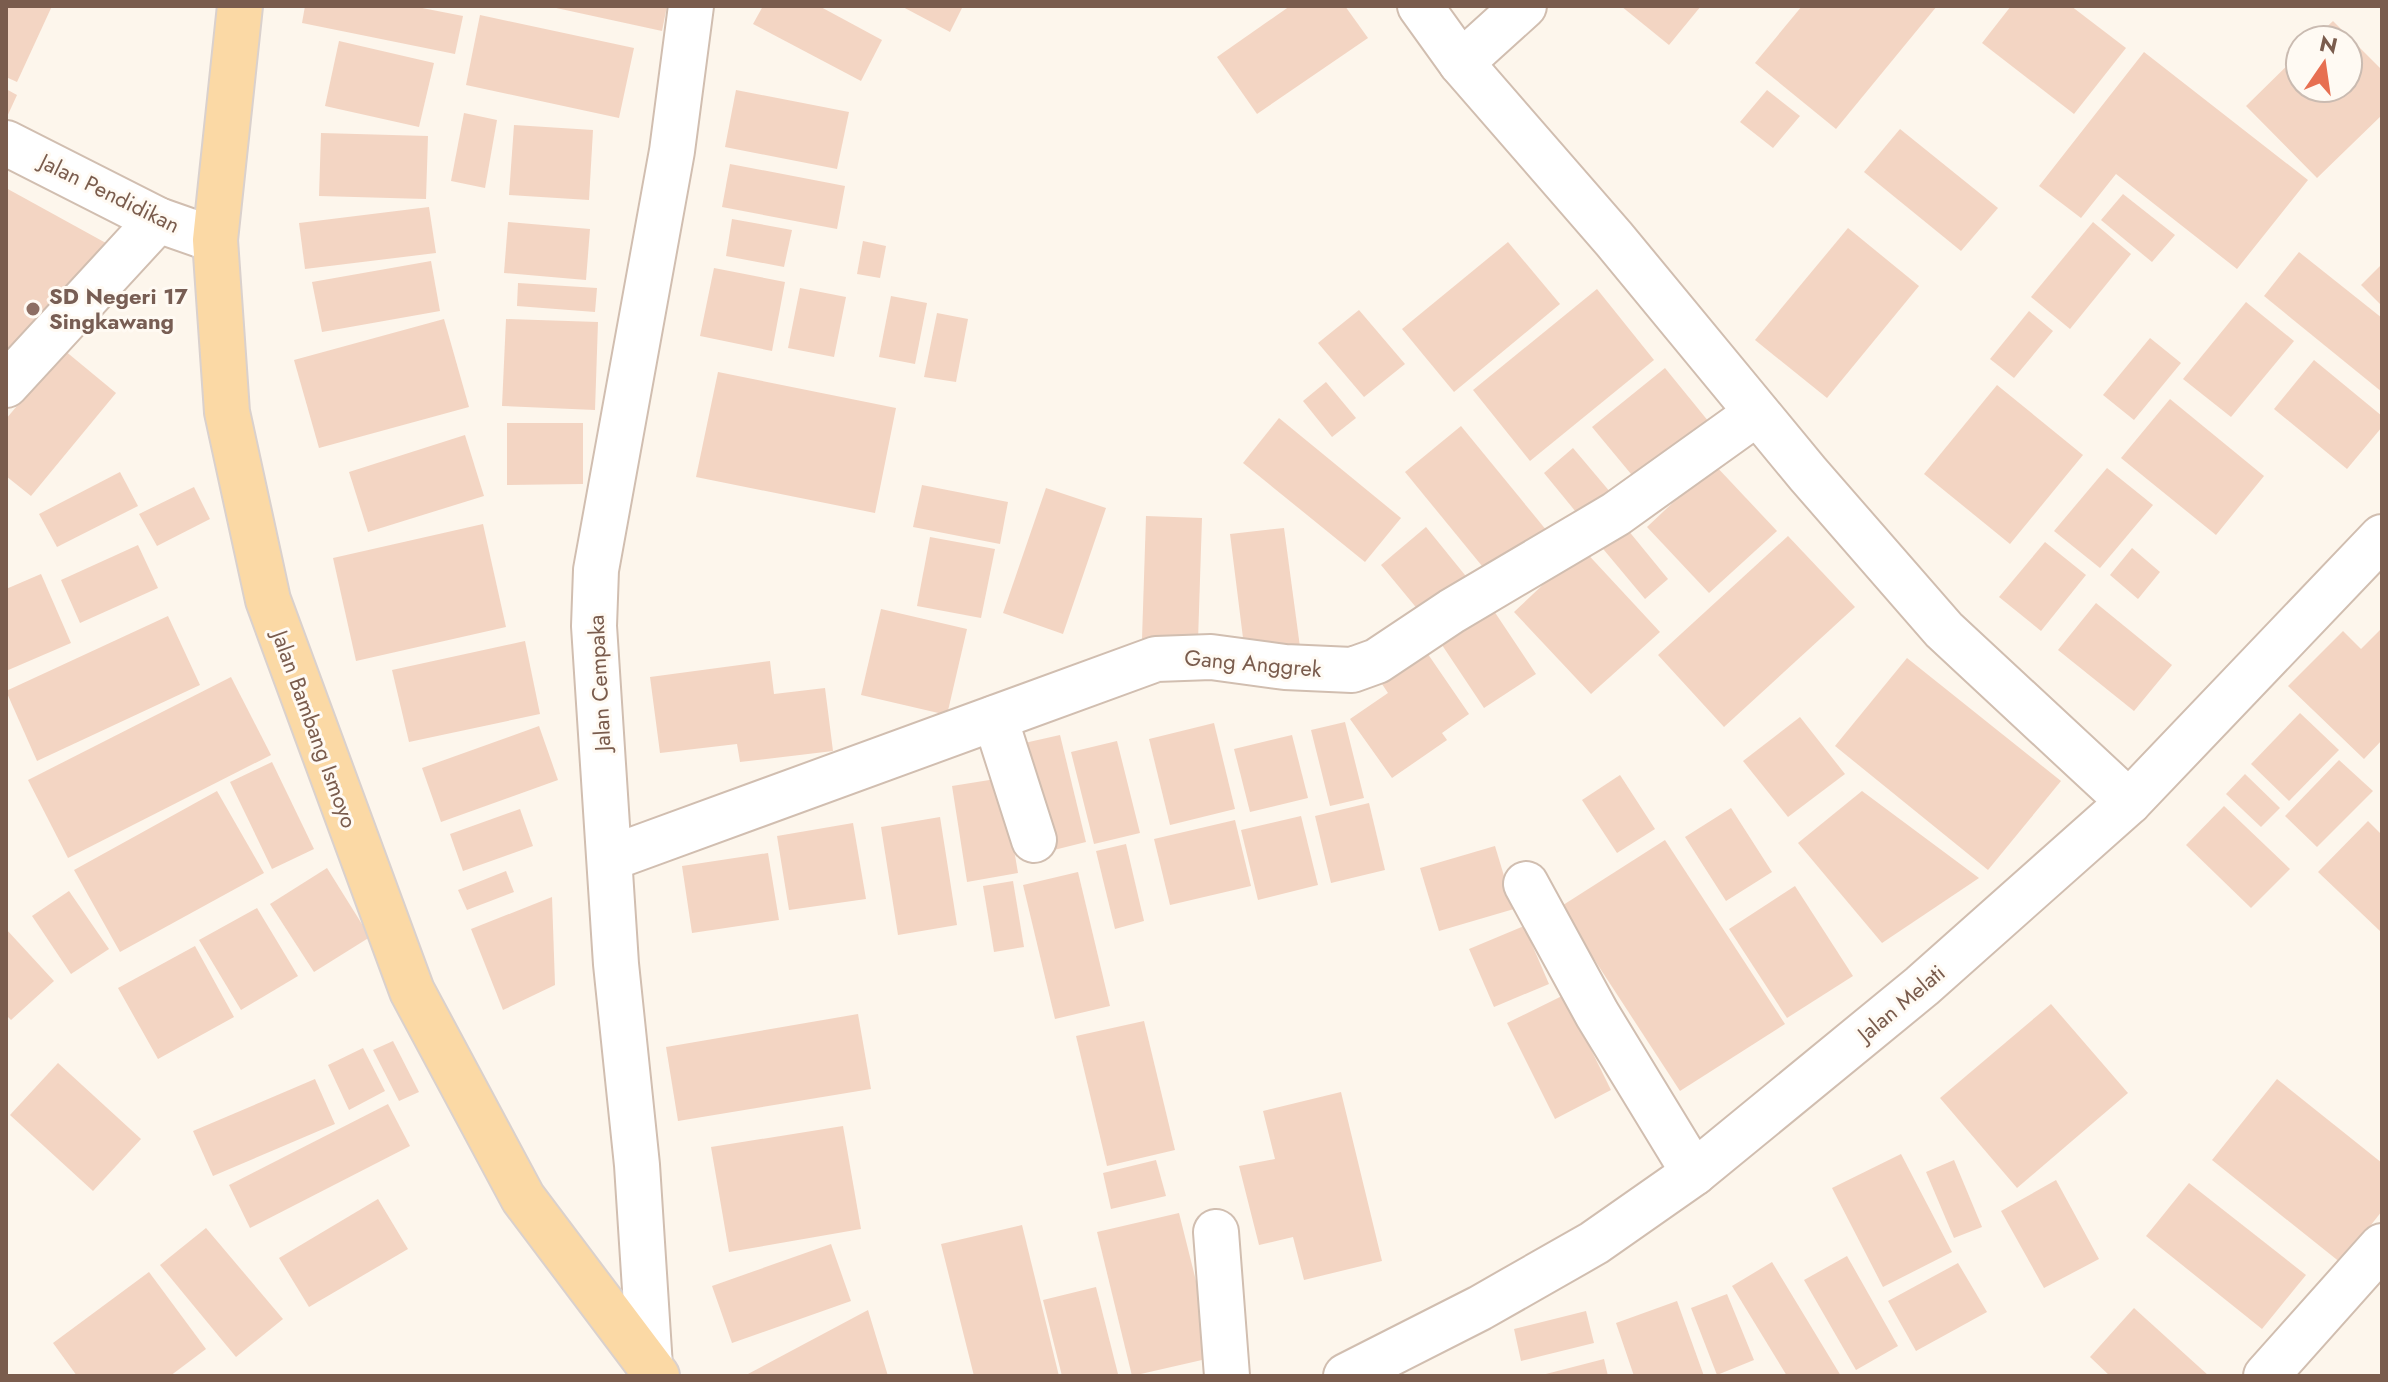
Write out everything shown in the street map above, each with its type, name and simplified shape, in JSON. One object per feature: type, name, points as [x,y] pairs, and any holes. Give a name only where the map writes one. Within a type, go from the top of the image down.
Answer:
[{"type":"main road","name":"Jalan Bambang Ismoyo","points":[[240,6],[215,240],[227,412],[268,600],[412,991],[523,1198],[590,1292],[653,1372]]},
{"type":"street","name":"Jalan Cempaka","points":[[653,1372],[637,1165],[616,964],[594,626],[596,570],[672,151],[691,6]]},
{"type":"street","points":[[1420,6],[1461,63],[1944,630],[2129,802]]},
{"type":"street","points":[[1461,63],[1524,6]]},
{"type":"street","name":"Jalan Pendidikan","points":[[6,143],[158,220],[215,240]]},
{"type":"street","points":[[6,385],[158,220]]},
{"type":"street","name":"Gang Anggrek","points":[[611,858],[1156,659],[1195,656],[1352,670],[1377,661],[1452,611],[1616,514],[1757,413]]},
{"type":"street","name":"Jalan Melati","points":[[1346,1376],[1480,1308],[1594,1243],[1694,1173],[1922,986],[2129,802],[2382,537]]},
{"type":"street","points":[[995,718],[1034,840]]},
{"type":"street","points":[[1526,884],[1597,1014],[1694,1173]]},
{"type":"street","points":[[1216,1232],[1227,1376]]},
{"type":"street","points":[[2266,1376],[2382,1246]]},
{"type":"building","points":[[6,6],[52,6],[17,82],[6,77]]},
{"type":"building","points":[[305,6],[412,6],[463,16],[455,54],[302,23]]},
{"type":"building","points":[[547,6],[667,6],[662,31]]},
{"type":"building","points":[[763,6],[819,6],[882,40],[861,81],[753,24]]},
{"type":"building","points":[[901,6],[963,6],[950,32]]},
{"type":"building","points":[[1290,6],[1345,6],[1368,38],[1257,114],[1217,57]]},
{"type":"building","points":[[1621,6],[1701,6],[1669,45]]},
{"type":"building","points":[[1802,6],[1937,6],[1836,129],[1755,63]]},
{"type":"building","points":[[2011,6],[2071,6],[2126,48],[2074,114],[1982,43]]},
{"type":"building","points":[[480,15],[634,48],[619,118],[466,85]]},
{"type":"building","points":[[339,41],[434,63],[419,127],[325,106]]},
{"type":"building","points":[[2144,52],[2308,180],[2237,269],[2116,174],[2081,218],[2039,186]]},
{"type":"building","points":[[2364,52],[2382,70],[2382,115],[2317,178],[2246,106],[2284,69],[2284,104],[2364,104]]},
{"type":"building","points":[[6,89],[17,95],[6,119]]},
{"type":"building","points":[[736,90],[849,112],[837,169],[725,147]]},
{"type":"building","points":[[1767,90],[1800,116],[1773,148],[1740,122]]},
{"type":"building","points":[[464,113],[497,120],[485,188],[451,181]]},
{"type":"building","points":[[514,125],[593,130],[589,200],[509,195]]},
{"type":"building","points":[[1900,129],[1998,208],[1961,251],[1864,172]]},
{"type":"building","points":[[321,133],[428,136],[426,199],[319,196]]},
{"type":"building","points":[[730,164],[845,186],[837,229],[722,207]]},
{"type":"building","name":"SD Negeri 17 Singkawang","points":[[6,188],[115,248],[6,370]]},
{"type":"building","points":[[2123,194],[2175,235],[2152,262],[2101,220]]},
{"type":"building","points":[[429,207],[436,253],[305,269],[299,223]]},
{"type":"building","points":[[732,219],[792,230],[784,267],[726,256]]},
{"type":"building","points":[[508,222],[590,229],[586,280],[504,273]]},
{"type":"building","points":[[2093,222],[2131,254],[2070,329],[2031,297]]},
{"type":"building","points":[[1848,228],[1919,286],[1827,398],[1755,340]]},
{"type":"building","points":[[863,241],[886,246],[880,278],[857,274]]},
{"type":"building","points":[[1508,242],[1560,304],[1454,392],[1402,329]]},
{"type":"building","points":[[2299,252],[2382,318],[2382,392],[2264,296]]},
{"type":"building","points":[[431,261],[440,311],[322,332],[312,282]]},
{"type":"building","points":[[2382,264],[2382,306],[2361,285]]},
{"type":"building","points":[[714,268],[785,282],[772,351],[700,336]]},
{"type":"building","points":[[518,283],[597,288],[595,312],[517,306]]},
{"type":"building","points":[[800,288],[846,297],[834,357],[788,348]]},
{"type":"building","points":[[1597,289],[1654,360],[1530,461],[1473,390]]},
{"type":"building","points":[[891,296],[927,303],[915,364],[879,357]]},
{"type":"building","points":[[2246,302],[2294,341],[2231,417],[2183,379]]},
{"type":"building","points":[[1359,310],[1405,364],[1364,397],[1318,343]]},
{"type":"building","points":[[2029,311],[2053,331],[2014,378],[1990,359]]},
{"type":"building","points":[[937,313],[968,319],[956,382],[924,377]]},
{"type":"building","points":[[444,319],[469,407],[319,448],[294,360]]},
{"type":"building","points":[[506,319],[598,322],[595,410],[502,406]]},
{"type":"building","points":[[2150,338],[2181,363],[2134,420],[2103,395]]},
{"type":"building","points":[[64,350],[116,393],[31,496],[6,476],[6,419]]},
{"type":"building","points":[[2314,360],[2382,416],[2382,427],[2347,469],[2274,409]]},
{"type":"building","points":[[1665,368],[1713,427],[1641,486],[1592,427]]},
{"type":"building","points":[[718,372],[896,408],[875,513],[696,477]]},
{"type":"building","points":[[1326,382],[1356,418],[1332,437],[1303,401]]},
{"type":"building","points":[[1997,385],[2083,455],[2010,544],[1924,474]]},
{"type":"building","points":[[2170,399],[2264,476],[2216,535],[2121,458]]},
{"type":"building","points":[[1279,418],[1401,518],[1365,562],[1243,463]]},
{"type":"building","points":[[507,423],[583,423],[583,484],[507,485]]},
{"type":"building","points":[[1461,426],[1547,531],[1491,577],[1405,472]]},
{"type":"building","points":[[465,435],[484,496],[368,532],[349,472]]},
{"type":"building","points":[[1573,448],[1616,499],[1585,523],[1544,473]]},
{"type":"building","points":[[1714,464],[1777,531],[1709,593],[1647,527]]},
{"type":"building","points":[[2107,468],[2153,505],[2100,568],[2054,531]]},
{"type":"building","points":[[120,472],[138,506],[57,547],[39,514]]},
{"type":"building","points":[[922,485],[1008,502],[1000,544],[913,527]]},
{"type":"building","points":[[194,487],[210,519],[157,546],[139,514]]},
{"type":"building","points":[[1046,488],[1106,508],[1063,634],[1003,613]]},
{"type":"building","points":[[1146,516],[1202,518],[1198,641],[1142,639]]},
{"type":"building","points":[[483,524],[506,627],[356,661],[333,558]]},
{"type":"building","points":[[1623,524],[1668,579],[1645,599],[1599,544]]},
{"type":"building","points":[[1426,527],[1469,580],[1424,617],[1381,565]]},
{"type":"building","points":[[1284,528],[1300,647],[1245,654],[1230,534]]},
{"type":"building","points":[[1788,536],[1855,607],[1724,727],[1658,655]]},
{"type":"building","points":[[930,537],[995,549],[981,618],[917,606]]},
{"type":"building","points":[[2045,542],[2086,575],[2041,631],[1999,597]]},
{"type":"building","points":[[138,545],[158,588],[80,623],[61,580]]},
{"type":"building","points":[[1582,548],[1660,632],[1591,694],[1514,612]]},
{"type":"building","points":[[2132,548],[2160,572],[2138,599],[2110,575]]},
{"type":"building","points":[[41,574],[71,643],[6,671],[6,589]]},
{"type":"building","points":[[1486,599],[1536,674],[1484,708],[1434,633]]},
{"type":"building","points":[[2096,603],[2172,665],[2134,711],[2058,650]]},
{"type":"building","points":[[881,609],[967,629],[947,715],[861,695]]},
{"type":"building","points":[[168,616],[200,685],[37,761],[6,691]]},
{"type":"building","points":[[2382,628],[2382,740],[2364,759],[2288,686],[2343,631],[2361,649]]},
{"type":"building","points":[[525,641],[540,714],[409,742],[392,670]]},
{"type":"building","points":[[1421,644],[1469,714],[1442,733],[1447,740],[1392,778],[1350,719],[1388,693],[1376,675]]},
{"type":"building","points":[[1907,658],[2061,781],[1988,870],[1835,746]]},
{"type":"building","points":[[770,661],[774,694],[825,688],[833,751],[740,762],[737,744],[660,753],[650,677]]},
{"type":"building","points":[[231,677],[271,755],[68,858],[28,780]]},
{"type":"building","points":[[2300,713],[2339,750],[2289,801],[2251,764]]},
{"type":"building","points":[[1800,717],[1845,774],[1788,817],[1743,761]]},
{"type":"building","points":[[1345,722],[1364,798],[1330,806],[1311,730]]},
{"type":"building","points":[[1214,723],[1235,809],[1170,825],[1149,739]]},
{"type":"building","points":[[539,726],[558,780],[441,822],[422,768]]},
{"type":"building","points":[[1060,735],[1086,842],[1046,852],[1020,744]]},
{"type":"building","points":[[1292,735],[1308,798],[1250,812],[1234,749]]},
{"type":"building","points":[[1117,741],[1140,833],[1094,844],[1071,752]]},
{"type":"building","points":[[2339,760],[2373,791],[2317,847],[2285,816]]},
{"type":"building","points":[[272,762],[314,849],[272,869],[230,782]]},
{"type":"building","points":[[2245,774],[2280,808],[2261,827],[2226,794]]},
{"type":"building","points":[[1620,775],[1655,829],[1617,853],[1582,800]]},
{"type":"building","points":[[1002,778],[1018,873],[967,882],[952,786]]},
{"type":"building","points":[[217,791],[264,873],[120,952],[74,870]]},
{"type":"building","points":[[1862,791],[1979,878],[1882,943],[1798,843]]},
{"type":"building","points":[[1369,803],[1385,870],[1331,883],[1315,816]]},
{"type":"building","points":[[2224,806],[2290,869],[2251,908],[2186,845]]},
{"type":"building","points":[[1731,808],[1772,872],[1726,901],[1685,837]]},
{"type":"building","points":[[520,809],[533,846],[463,871],[450,834]]},
{"type":"building","points":[[1301,816],[1318,885],[1258,900],[1241,830]]},
{"type":"building","points":[[940,817],[957,925],[898,935],[881,827]]},
{"type":"building","points":[[1235,820],[1251,886],[1170,905],[1154,839]]},
{"type":"building","points":[[2368,821],[2382,835],[2380,931],[2318,872]]},
{"type":"building","points":[[853,823],[866,899],[789,910],[777,836]]},
{"type":"building","points":[[1665,840],[1785,1024],[1680,1091],[1560,907]]},
{"type":"building","points":[[1126,844],[1144,921],[1115,929],[1096,851]]},
{"type":"building","points":[[1495,846],[1514,909],[1439,931],[1420,868]]},
{"type":"building","points":[[768,853],[779,920],[692,933],[682,866]]},
{"type":"building","points":[[327,868],[370,937],[314,972],[270,904]]},
{"type":"building","points":[[506,871],[514,892],[467,910],[458,890]]},
{"type":"building","points":[[1078,872],[1110,1006],[1055,1019],[1023,885]]},
{"type":"building","points":[[1013,881],[1024,947],[994,952],[983,886]]},
{"type":"building","points":[[1795,886],[1853,976],[1787,1018],[1729,929]]},
{"type":"building","points":[[69,891],[109,949],[71,974],[32,916]]},
{"type":"building","points":[[552,897],[555,985],[503,1010],[471,929]]},
{"type":"building","points":[[257,908],[298,976],[241,1010],[199,940]]},
{"type":"building","points":[[1524,926],[1549,984],[1494,1007],[1469,949]]},
{"type":"building","points":[[6,929],[54,981],[11,1020],[6,1015]]},
{"type":"building","points":[[195,946],[234,1017],[158,1059],[118,988]]},
{"type":"building","points":[[1564,995],[1611,1090],[1555,1119],[1507,1023]]},
{"type":"building","points":[[2051,1004],[2128,1093],[2017,1188],[1940,1098]]},
{"type":"building","points":[[858,1014],[871,1089],[678,1121],[666,1047]]},
{"type":"building","points":[[1144,1021],[1175,1150],[1107,1166],[1076,1036]]},
{"type":"building","points":[[393,1041],[419,1092],[399,1101],[373,1050]]},
{"type":"building","points":[[363,1048],[385,1091],[349,1110],[328,1065]]},
{"type":"building","points":[[58,1063],[141,1139],[93,1191],[10,1115]]},
{"type":"building","points":[[315,1079],[335,1124],[213,1176],[193,1131]]},
{"type":"building","points":[[2277,1079],[2382,1163],[2382,1211],[2341,1263],[2212,1160]]},
{"type":"building","points":[[1341,1092],[1382,1261],[1304,1280],[1293,1237],[1259,1245],[1239,1166],[1275,1159],[1263,1111]]},
{"type":"building","points":[[388,1104],[410,1146],[250,1228],[229,1185]]},
{"type":"building","points":[[843,1126],[861,1229],[729,1252],[711,1147]]},
{"type":"building","points":[[1901,1154],[1952,1252],[1883,1287],[1832,1188]]},
{"type":"building","points":[[1156,1160],[1166,1196],[1111,1209],[1103,1173]]},
{"type":"building","points":[[1954,1160],[1982,1227],[1954,1238],[1926,1172]]},
{"type":"building","points":[[2056,1180],[2099,1259],[2044,1288],[2001,1211]]},
{"type":"building","points":[[2189,1183],[2306,1275],[2262,1329],[2146,1236]]},
{"type":"building","points":[[378,1199],[408,1249],[309,1307],[279,1258]]},
{"type":"building","points":[[1179,1213],[1215,1357],[1132,1376],[1097,1232]]},
{"type":"building","points":[[1022,1225],[1059,1376],[974,1376],[941,1244]]},
{"type":"building","points":[[206,1228],[283,1319],[236,1357],[160,1265]]},
{"type":"building","points":[[831,1244],[851,1301],[732,1343],[712,1286]]},
{"type":"building","points":[[1847,1256],[1898,1346],[1856,1370],[1804,1280]]},
{"type":"building","points":[[1772,1262],[1841,1376],[1787,1376],[1732,1286]]},
{"type":"building","points":[[1958,1263],[1987,1312],[1916,1351],[1888,1301]]},
{"type":"building","points":[[149,1272],[206,1349],[170,1376],[77,1376],[53,1343]]},
{"type":"building","points":[[1096,1287],[1118,1374],[1062,1376],[1043,1300]]},
{"type":"building","points":[[1727,1294],[1754,1360],[1717,1375],[1691,1308]]},
{"type":"building","points":[[1677,1301],[1704,1376],[1634,1376],[1616,1323]]},
{"type":"building","points":[[2134,1308],[2209,1376],[2110,1376],[2090,1357]]},
{"type":"building","points":[[868,1310],[888,1376],[748,1374]]},
{"type":"building","points":[[1586,1311],[1594,1343],[1521,1361],[1514,1329]]},
{"type":"building","points":[[1604,1359],[1608,1376],[1542,1375]]},
{"type":"place","name":"SD Negeri 17 Singkawang","points":[[33,309]]}]
